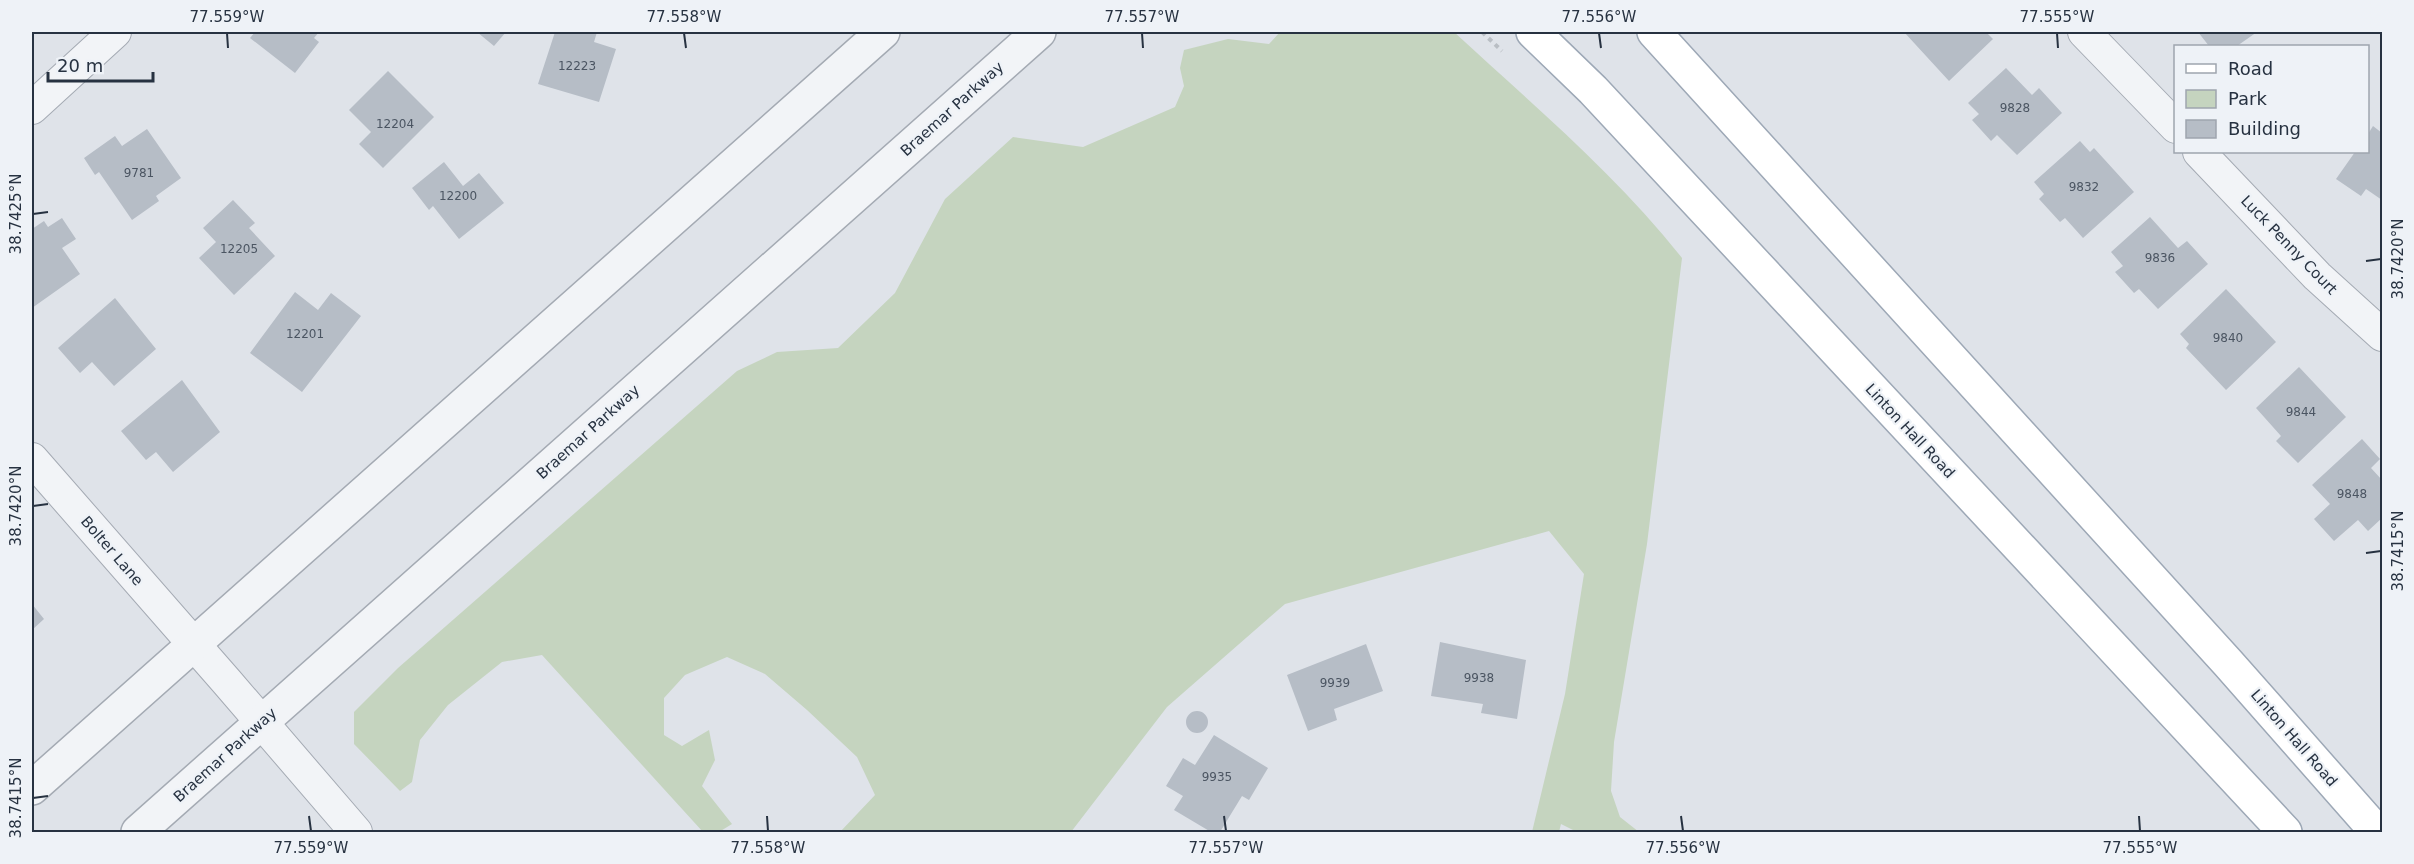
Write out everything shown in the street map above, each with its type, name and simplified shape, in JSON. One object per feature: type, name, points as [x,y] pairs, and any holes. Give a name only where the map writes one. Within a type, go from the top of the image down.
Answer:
[{"type":"main road","name":"Linton Hall Road","points":[[1533,32],[1593,90],[2285,832]]},
{"type":"main road","name":"Linton Hall Road","points":[[1653,32],[2220,654],[2377,832]]},
{"type":"street","points":[[32,108],[115,32]]},
{"type":"street","points":[[32,788],[883,32]]},
{"type":"street","name":"Braemar Parkway","points":[[138,832],[1039,32]]},
{"type":"street","points":[[2084,32],[2174,126]]},
{"type":"street","name":"Luck Penny Court","points":[[2200,153],[2317,276],[2382,335]]},
{"type":"street","name":"Bolter Lane","points":[[32,459],[262,721],[356,832]]},
{"type":"green space","points":[[1280,32],[1454,32],[1630,197],[1682,258],[1647,544],[1614,742],[1611,791],[1620,817],[1639,832],[1577,832],[1561,824],[1559,832],[1532,832],[1565,694],[1584,574],[1549,531],[1285,604],[1167,707],[1071,832],[840,832],[875,795],[857,757],[765,674],[727,657],[685,675],[664,698],[664,735],[682,746],[709,730],[715,760],[702,786],[732,824],[719,832],[703,832],[542,655],[502,662],[448,705],[420,740],[412,782],[400,791],[354,744],[354,712],[398,668],[737,371],[777,352],[838,348],[895,293],[945,199],[1013,137],[1083,147],[1175,107],[1184,86],[1180,68],[1184,50],[1228,39],[1269,44]]},
{"type":"building","points":[[255,32],[319,32],[314,38],[319,42],[295,73],[250,38]]},
{"type":"building","points":[[477,32],[506,32],[494,46]]},
{"type":"building","points":[[555,32],[597,32],[594,42],[616,49],[599,102],[538,84]]},
{"type":"building","points":[[1904,32],[1986,32],[1993,39],[1949,81]]},
{"type":"building","points":[[2198,32],[2257,32],[2238,45],[2208,45]]},
{"type":"building","points":[[2006,68],[2032,95],[2039,88],[2062,113],[2017,155],[1997,135],[1991,141],[1972,120],[1979,114],[1968,103]]},
{"type":"building","points":[[388,71],[434,117],[383,168],[359,144],[371,132],[349,110]]},
{"type":"building","points":[[2373,126],[2382,133],[2382,200],[2366,189],[2361,196],[2336,179],[2354,153],[2369,153],[2369,132]]},
{"type":"building","points":[[147,129],[181,178],[156,196],[159,201],[132,220],[99,172],[95,175],[84,158],[115,136],[122,146]]},
{"type":"building","points":[[2080,141],[2090,152],[2094,148],[2134,192],[2083,238],[2065,218],[2060,222],[2039,199],[2044,194],[2034,182]]},
{"type":"building","points":[[444,162],[463,186],[479,173],[504,203],[459,239],[433,206],[429,210],[412,188]]},
{"type":"building","points":[[233,200],[255,223],[249,228],[275,256],[234,295],[199,258],[216,242],[203,228]]},
{"type":"building","points":[[2150,217],[2178,248],[2187,241],[2208,264],[2158,309],[2139,289],[2134,293],[2115,272],[2123,266],[2111,252]]},
{"type":"building","points":[[62,218],[76,239],[62,248],[80,274],[32,308],[32,229],[44,221],[48,227]]},
{"type":"building","points":[[2226,289],[2276,342],[2226,390],[2186,348],[2189,344],[2180,334]]},
{"type":"building","points":[[295,292],[318,310],[331,293],[361,316],[302,392],[250,353]]},
{"type":"building","points":[[115,298],[156,349],[114,386],[92,362],[80,373],[58,348]]},
{"type":"building","points":[[2299,367],[2346,417],[2298,463],[2276,441],[2281,436],[2256,408]]},
{"type":"building","points":[[182,380],[220,432],[173,472],[156,452],[146,460],[121,431]]},
{"type":"building","points":[[2362,439],[2380,459],[2371,468],[2382,480],[2382,518],[2368,531],[2358,520],[2334,541],[2314,519],[2330,504],[2312,485]]},
{"type":"building","points":[[32,604],[44,619],[32,630]]},
{"type":"building","points":[[1440,642],[1526,660],[1517,719],[1481,713],[1483,704],[1431,696]]},
{"type":"building","points":[[1366,644],[1383,691],[1334,709],[1337,720],[1308,731],[1287,675]]},
{"type":"building","points":[[1197,711],[1205,714],[1208,722],[1205,730],[1197,733],[1189,730],[1186,722],[1189,714]]},
{"type":"building","points":[[1214,735],[1268,768],[1249,800],[1242,796],[1220,832],[1211,832],[1174,810],[1183,796],[1166,786],[1183,758],[1195,765]]}]
